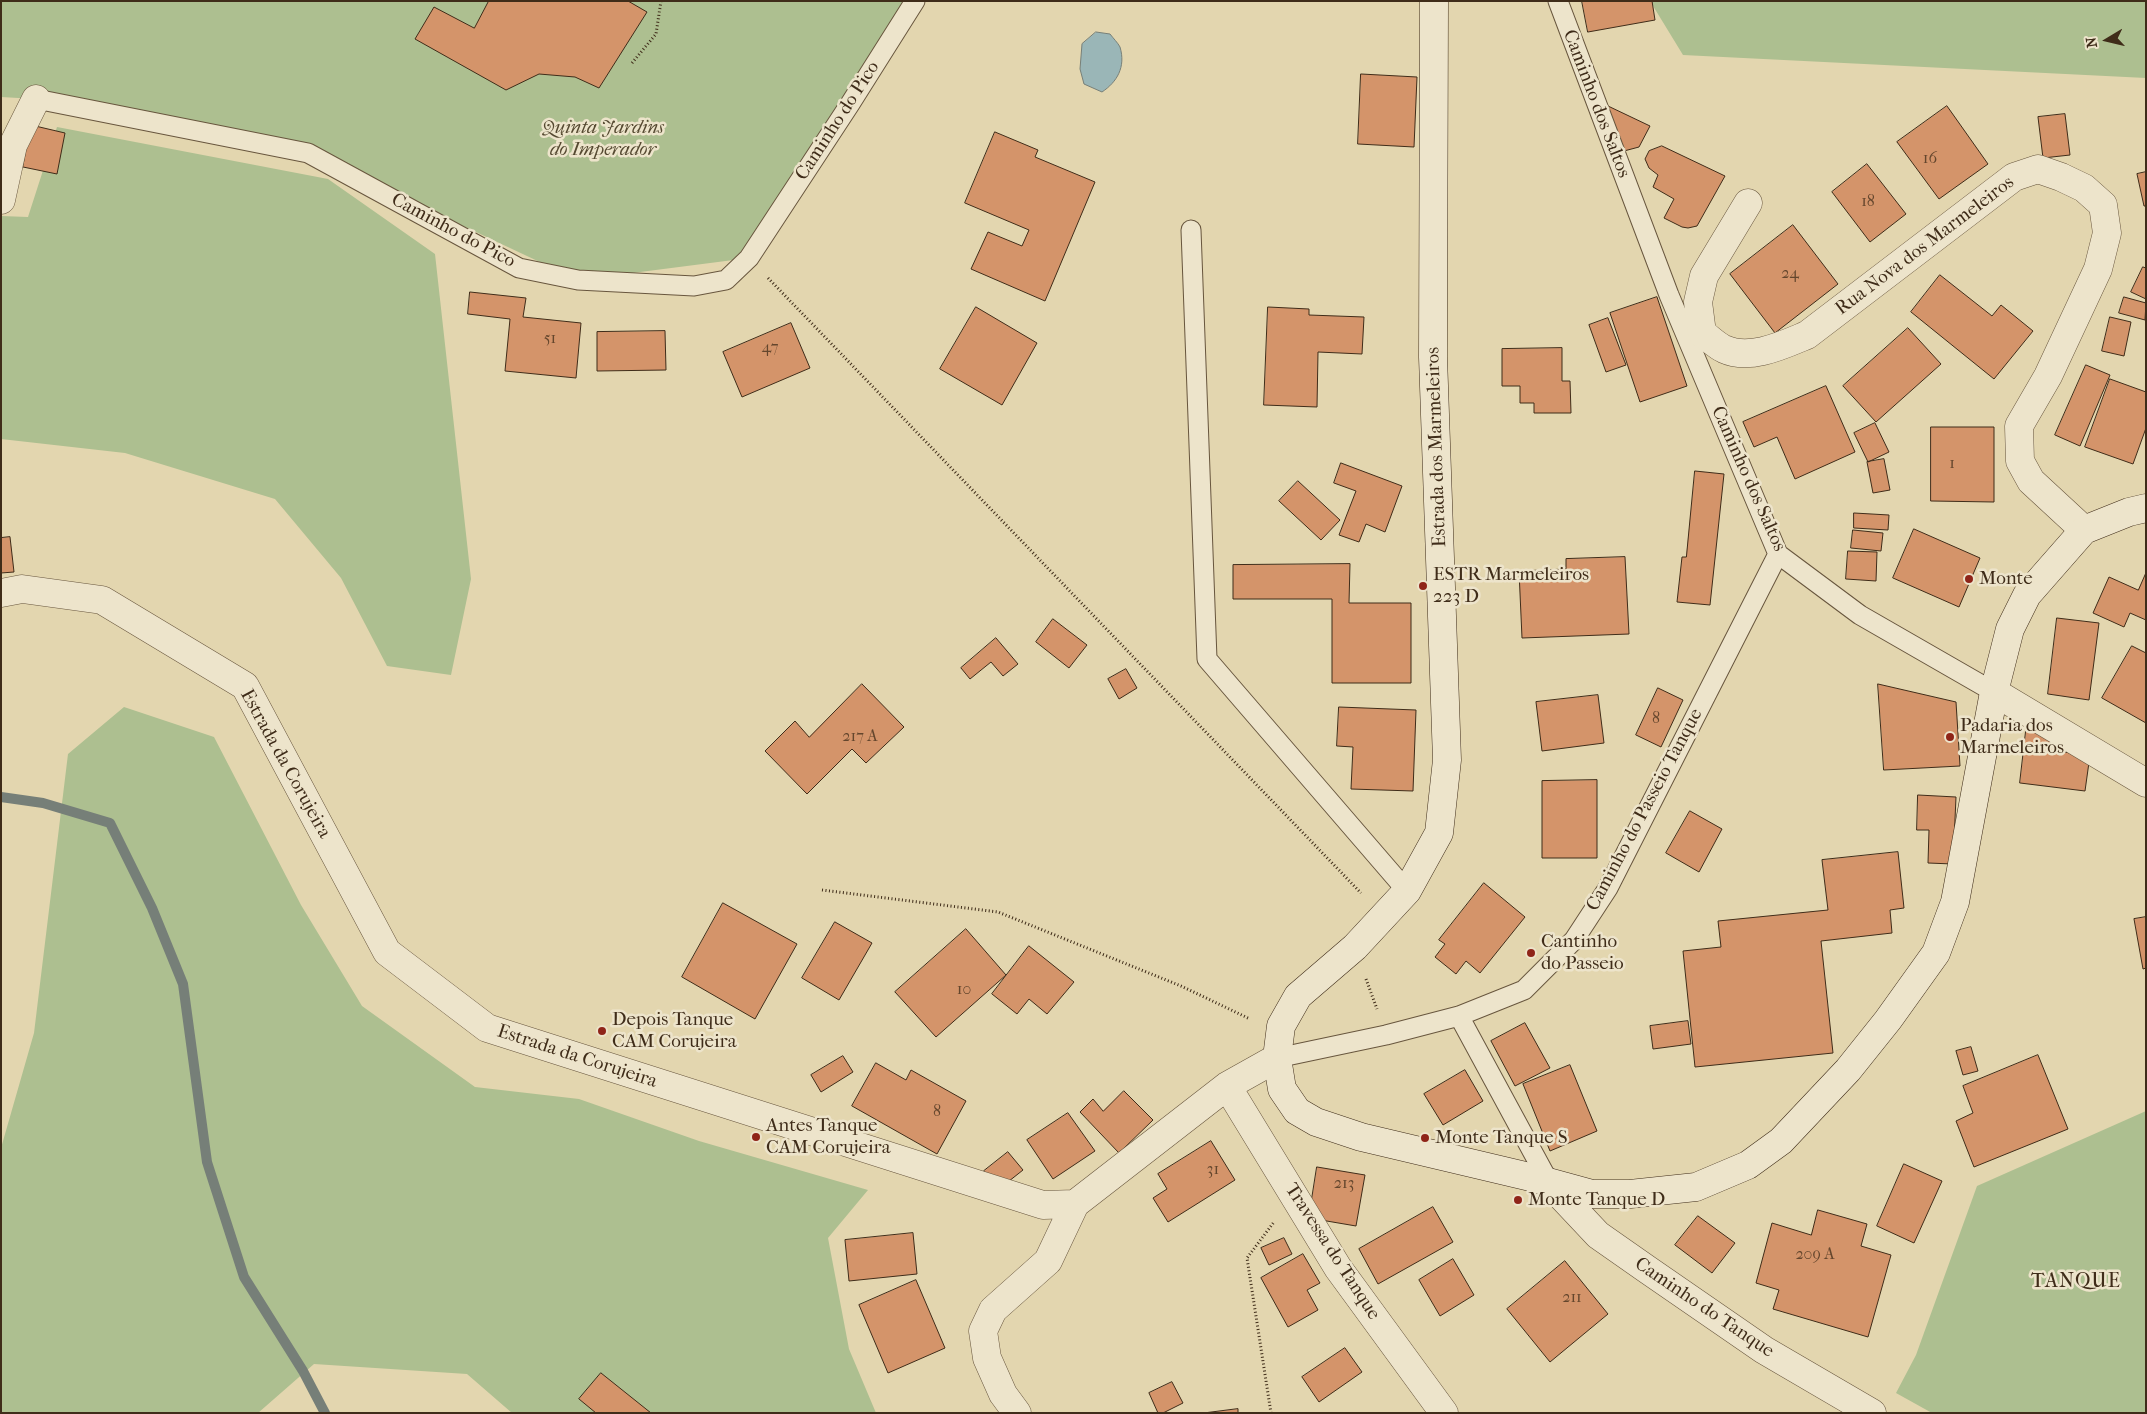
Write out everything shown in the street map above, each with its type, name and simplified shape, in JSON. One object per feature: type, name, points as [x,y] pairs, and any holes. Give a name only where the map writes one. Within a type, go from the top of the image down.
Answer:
[{"type":"street","name":"Estrada dos Marmeleiros","points":[[1278,1046],[1281,1026],[1298,996],[1355,947],[1407,892],[1439,833],[1447,760],[1434,357],[1434,1]]},
{"type":"street","points":[[1,200],[13,145],[36,99]]},
{"type":"street","name":"Rua Nova dos Marmeleiros","points":[[1695,338],[1724,350],[1746,353],[1770,350],[1807,335],[2014,177],[2038,169],[2084,188],[2103,205],[2107,233],[2098,270],[2048,376],[2019,426],[2020,461],[2030,481],[2084,530]]},
{"type":"street","points":[[1695,338],[1698,302],[1704,276],[1748,203]]},
{"type":"street","points":[[1278,1046],[1282,1089],[1297,1111],[1316,1122],[1361,1138],[1530,1177],[1592,1194],[1630,1194],[1696,1187],[1748,1165],[1782,1141],[1848,1070],[1888,1020],[1936,953],[1955,902],[1994,692],[2010,629],[2027,594],[2084,530],[2129,512],[2146,508]]},
{"type":"street","name":"Estrada da Corujeira","points":[[1,593],[22,589],[102,600],[245,686],[387,952],[487,1028],[1043,1205],[1075,1204]]},
{"type":"street","name":"Caminho dos Saltos","points":[[1994,692],[2146,783]]},
{"type":"street","points":[[1016,1413],[1003,1394],[987,1358],[983,1331],[993,1310],[1048,1261],[1075,1204],[1278,1046]]},
{"type":"street","name":"Travessa do Tanque","points":[[1227,1086],[1338,1268],[1444,1413]]},
{"type":"street","name":"Caminho do Tanque","points":[[1550,1184],[1598,1235],[1764,1350],[1872,1413]]},
{"type":"lane","name":"Caminho do Pico","points":[[36,99],[308,153],[519,268],[578,280],[694,286],[726,280],[749,258],[915,1]]},
{"type":"lane","name":"Caminho dos Saltos","points":[[1558,1],[1695,338],[1778,554],[1860,616],[1994,692]]},
{"type":"lane","points":[[1191,230],[1207,659],[1407,892]]},
{"type":"lane","name":"Caminho do Passeio Tanque","points":[[1278,1046],[1386,1035],[1459,1016],[1524,990],[1574,940],[1608,888],[1778,554]]},
{"type":"lane","points":[[1459,1016],[1550,1184]]},
{"type":"path","points":[[632,63],[656,34],[660,1]]},
{"type":"path","points":[[749,258],[1384,917]]},
{"type":"path","points":[[822,890],[998,912],[1181,986],[1278,1046]]},
{"type":"path","points":[[1355,947],[1386,1035]]},
{"type":"path","points":[[1271,1413],[1247,1258],[1294,1196]]},
{"type":"green space","name":"Quinta Jardins do Imperador","points":[[1,1],[915,1],[749,258],[578,280],[308,153],[36,99],[1,97]]},
{"type":"green space","points":[[1650,1],[2146,1],[2146,78],[1683,55]]},
{"type":"green space","points":[[57,127],[328,179],[435,254],[471,579],[451,675],[387,666],[341,578],[275,499],[125,453],[1,439],[1,216],[28,217]]},
{"type":"green space","points":[[124,707],[214,737],[301,905],[362,1006],[475,1087],[579,1099],[699,1141],[868,1190],[828,1238],[849,1349],[876,1413],[512,1413],[467,1374],[314,1364],[258,1413],[1,1413],[1,1148],[34,1033],[68,754]]},
{"type":"green space","points":[[2146,1111],[2146,1413],[1932,1413],[1896,1393],[1916,1355],[1977,1186]]},
{"type":"water","points":[[1096,32],[1110,34],[1120,47],[1122,54],[1121,67],[1116,79],[1102,92],[1084,84],[1080,69],[1082,44]]},
{"type":"building","points":[[489,1],[628,1],[647,12],[599,88],[575,77],[539,74],[506,90],[415,39],[434,7],[474,28]]},
{"type":"building","points":[[1582,1],[1652,1],[1655,20],[1588,32]]},
{"type":"building","points":[[1361,74],[1417,77],[1414,147],[1358,144]]},
{"type":"building","points":[[1608,106],[1650,126],[1639,147],[1624,151]]},
{"type":"building","points":[[1947,106],[1988,164],[1939,199],[1897,142]]},
{"type":"building","points":[[2065,114],[2070,155],[2043,158],[2038,117]]},
{"type":"building","points":[[31,125],[65,133],[57,174],[23,167]]},
{"type":"building","points":[[995,132],[1038,150],[1035,157],[1095,182],[1045,301],[971,269],[988,232],[1022,246],[1029,230],[965,203]]},
{"type":"building","points":[[1662,146],[1725,176],[1697,226],[1682,227],[1664,218],[1674,199],[1653,187],[1658,175],[1649,168],[1645,159],[1649,151]]},
{"type":"building","points":[[1867,164],[1906,214],[1870,242],[1832,192]]},
{"type":"building","points":[[2146,172],[2146,206],[2144,206],[2137,174]]},
{"type":"building","points":[[1793,225],[1838,284],[1775,333],[1730,274]]},
{"type":"building","points":[[2143,267],[2146,268],[2146,299],[2131,292]]},
{"type":"building","points":[[1940,275],[1992,316],[2001,305],[2033,331],[1994,379],[1911,312]]},
{"type":"building","points":[[470,292],[526,298],[523,317],[581,323],[576,378],[505,371],[510,319],[468,314]]},
{"type":"building","points":[[1657,297],[1687,386],[1640,402],[1610,313]]},
{"type":"building","points":[[2124,297],[2146,303],[2145,320],[2119,313]]},
{"type":"building","points":[[976,307],[1037,343],[1002,405],[940,369]]},
{"type":"building","points":[[1268,307],[1309,309],[1309,315],[1364,317],[1362,354],[1318,352],[1317,407],[1264,405]]},
{"type":"building","points":[[2110,317],[2131,322],[2124,356],[2102,351]]},
{"type":"building","points":[[1608,318],[1626,365],[1606,372],[1589,325]]},
{"type":"building","points":[[791,323],[810,368],[742,397],[723,352]]},
{"type":"building","points":[[1908,328],[1941,364],[1876,422],[1843,386]]},
{"type":"building","points":[[665,331],[666,370],[597,371],[597,332]]},
{"type":"building","points":[[1562,348],[1562,381],[1570,381],[1571,413],[1534,413],[1534,403],[1520,403],[1520,386],[1502,386],[1502,349]]},
{"type":"building","points":[[2086,365],[2110,375],[2080,446],[2055,435]]},
{"type":"building","points":[[2110,379],[2146,392],[2146,428],[2133,464],[2085,447]]},
{"type":"building","points":[[1826,386],[1855,452],[1795,479],[1777,437],[1754,447],[1743,422]]},
{"type":"building","points":[[1875,423],[1889,452],[1868,462],[1854,433]]},
{"type":"building","points":[[1931,427],[1994,427],[1994,502],[1931,501]]},
{"type":"building","points":[[1884,459],[1890,490],[1873,493],[1867,462]]},
{"type":"building","points":[[1341,463],[1402,486],[1385,532],[1366,524],[1359,542],[1339,535],[1356,491],[1334,483]]},
{"type":"building","points":[[1695,471],[1724,474],[1710,605],[1677,602],[1682,557],[1686,557]]},
{"type":"building","points":[[1298,481],[1340,520],[1321,540],[1279,501]]},
{"type":"building","points":[[1854,513],[1889,515],[1888,530],[1854,528]]},
{"type":"building","points":[[1914,529],[1980,558],[1959,607],[1893,578]]},
{"type":"building","points":[[1853,530],[1883,533],[1881,551],[1851,548]]},
{"type":"building","points":[[10,537],[14,572],[1,573],[1,538]]},
{"type":"building","points":[[1848,551],[1877,552],[1876,581],[1846,579]]},
{"type":"building","points":[[1625,557],[1629,634],[1522,638],[1519,571],[1566,569],[1566,559]]},
{"type":"building","points":[[1350,564],[1349,603],[1411,603],[1411,683],[1332,683],[1332,599],[1233,599],[1233,565]]},
{"type":"building","points":[[2146,573],[2146,620],[2130,613],[2124,627],[2093,613],[2109,577],[2138,590]]},
{"type":"building","points":[[2057,618],[2099,623],[2089,700],[2048,694]]},
{"type":"building","points":[[1053,619],[1087,645],[1069,668],[1036,642]]},
{"type":"building","points":[[996,638],[1018,664],[1003,676],[991,662],[970,679],[961,668]]},
{"type":"building","points":[[2132,646],[2146,653],[2146,723],[2102,698]]},
{"type":"building","points":[[1126,669],[1137,688],[1119,699],[1108,679]]},
{"type":"building","points":[[862,684],[904,727],[866,763],[852,749],[807,794],[765,751],[795,721],[809,737]]},
{"type":"building","points":[[1878,684],[1956,702],[1960,766],[1884,770]]},
{"type":"building","points":[[1658,688],[1683,700],[1661,747],[1636,735]]},
{"type":"building","points":[[1598,695],[1604,743],[1542,751],[1536,702]]},
{"type":"building","points":[[1339,707],[1416,710],[1413,791],[1351,789],[1353,747],[1337,746]]},
{"type":"building","points":[[2026,731],[2057,735],[2054,751],[2090,755],[2085,791],[2020,783]]},
{"type":"building","points":[[1597,780],[1597,858],[1542,858],[1542,781]]},
{"type":"building","points":[[1918,795],[1956,797],[1953,864],[1928,863],[1929,830],[1917,830]]},
{"type":"building","points":[[1690,811],[1722,829],[1699,872],[1666,853]]},
{"type":"building","points":[[1898,852],[1904,908],[1890,910],[1892,933],[1821,941],[1833,1053],[1695,1067],[1683,951],[1721,947],[1718,921],[1828,910],[1822,860]]},
{"type":"building","points":[[1484,883],[1525,917],[1480,973],[1466,961],[1456,974],[1435,957],[1445,944],[1439,940]]},
{"type":"building","points":[[723,903],[797,944],[755,1019],[682,977]]},
{"type":"building","points":[[2146,917],[2146,968],[2143,969],[2134,919]]},
{"type":"building","points":[[835,922],[872,943],[839,1000],[802,978]]},
{"type":"building","points":[[966,929],[1006,975],[936,1037],[895,992]]},
{"type":"building","points":[[1029,946],[1074,982],[1047,1014],[1029,999],[1017,1014],[992,994]]},
{"type":"building","points":[[1688,1021],[1691,1044],[1653,1049],[1650,1026]]},
{"type":"building","points":[[1525,1023],[1550,1068],[1515,1086],[1491,1041]]},
{"type":"building","points":[[1971,1047],[1978,1071],[1963,1075],[1956,1051]]},
{"type":"building","points":[[2038,1055],[2068,1129],[1974,1167],[1956,1121],[1973,1113],[1963,1086]]},
{"type":"building","points":[[843,1056],[853,1072],[821,1092],[811,1075]]},
{"type":"building","points":[[876,1063],[906,1080],[911,1070],[966,1101],[937,1154],[852,1106]]},
{"type":"building","points":[[1570,1065],[1597,1131],[1550,1151],[1523,1084]]},
{"type":"building","points":[[1465,1070],[1483,1101],[1443,1125],[1424,1094]]},
{"type":"building","points":[[1124,1091],[1153,1120],[1119,1153],[1080,1112],[1093,1099],[1103,1111]]},
{"type":"building","points":[[1068,1113],[1095,1151],[1053,1179],[1027,1140]]},
{"type":"building","points":[[1211,1141],[1235,1180],[1168,1222],[1153,1198],[1167,1189],[1158,1174]]},
{"type":"building","points":[[1008,1152],[1023,1170],[999,1189],[984,1171]]},
{"type":"building","points":[[1904,1164],[1942,1181],[1914,1243],[1877,1226]]},
{"type":"building","points":[[1317,1167],[1365,1175],[1356,1226],[1309,1218]]},
{"type":"building","points":[[1433,1207],[1453,1242],[1378,1284],[1359,1249]]},
{"type":"building","points":[[1818,1210],[1867,1224],[1861,1246],[1891,1255],[1868,1337],[1773,1309],[1779,1290],[1756,1283],[1772,1223],[1811,1235]]},
{"type":"building","points":[[1698,1216],[1735,1243],[1712,1273],[1675,1245]]},
{"type":"building","points":[[913,1233],[917,1274],[849,1281],[845,1240]]},
{"type":"building","points":[[1284,1238],[1292,1254],[1269,1265],[1261,1248]]},
{"type":"building","points":[[1303,1254],[1320,1283],[1307,1290],[1318,1310],[1288,1327],[1261,1278]]},
{"type":"building","points":[[1453,1259],[1474,1295],[1440,1316],[1419,1280]]},
{"type":"building","points":[[1565,1261],[1608,1314],[1550,1362],[1507,1309]]},
{"type":"building","points":[[916,1280],[945,1348],[888,1373],[859,1305]]},
{"type":"building","points":[[1345,1348],[1362,1372],[1319,1402],[1302,1377]]},
{"type":"building","points":[[601,1373],[651,1413],[596,1413],[579,1399]]},
{"type":"building","points":[[1172,1382],[1183,1403],[1163,1413],[1158,1413],[1149,1393]]},
{"type":"building","points":[[1238,1409],[1238,1413],[1204,1413]]},
{"type":"waterway","points":[[1,797],[43,803],[110,823],[152,908],[183,984],[207,1162],[244,1277],[303,1371],[325,1413]]},
{"type":"place","name":"Monte","points":[[1969,579]]},
{"type":"place","name":"ESTR Marmeleiros 223 D","points":[[1423,586]]},
{"type":"place","name":"Padaria dos Marmeleiros","points":[[1950,737]]},
{"type":"place","name":"Cantinho do Passeio","points":[[1531,953]]},
{"type":"place","name":"Depois Tanque CAM Corujeira","points":[[602,1031]]},
{"type":"place","name":"Antes Tanque CAM Corujeira","points":[[756,1137]]},
{"type":"place","name":"Monte Tanque S","points":[[1425,1138]]},
{"type":"place","name":"Monte Tanque D","points":[[1518,1200]]},
{"type":"district","name":"TANQUE","points":[[2076,1282]]}]
